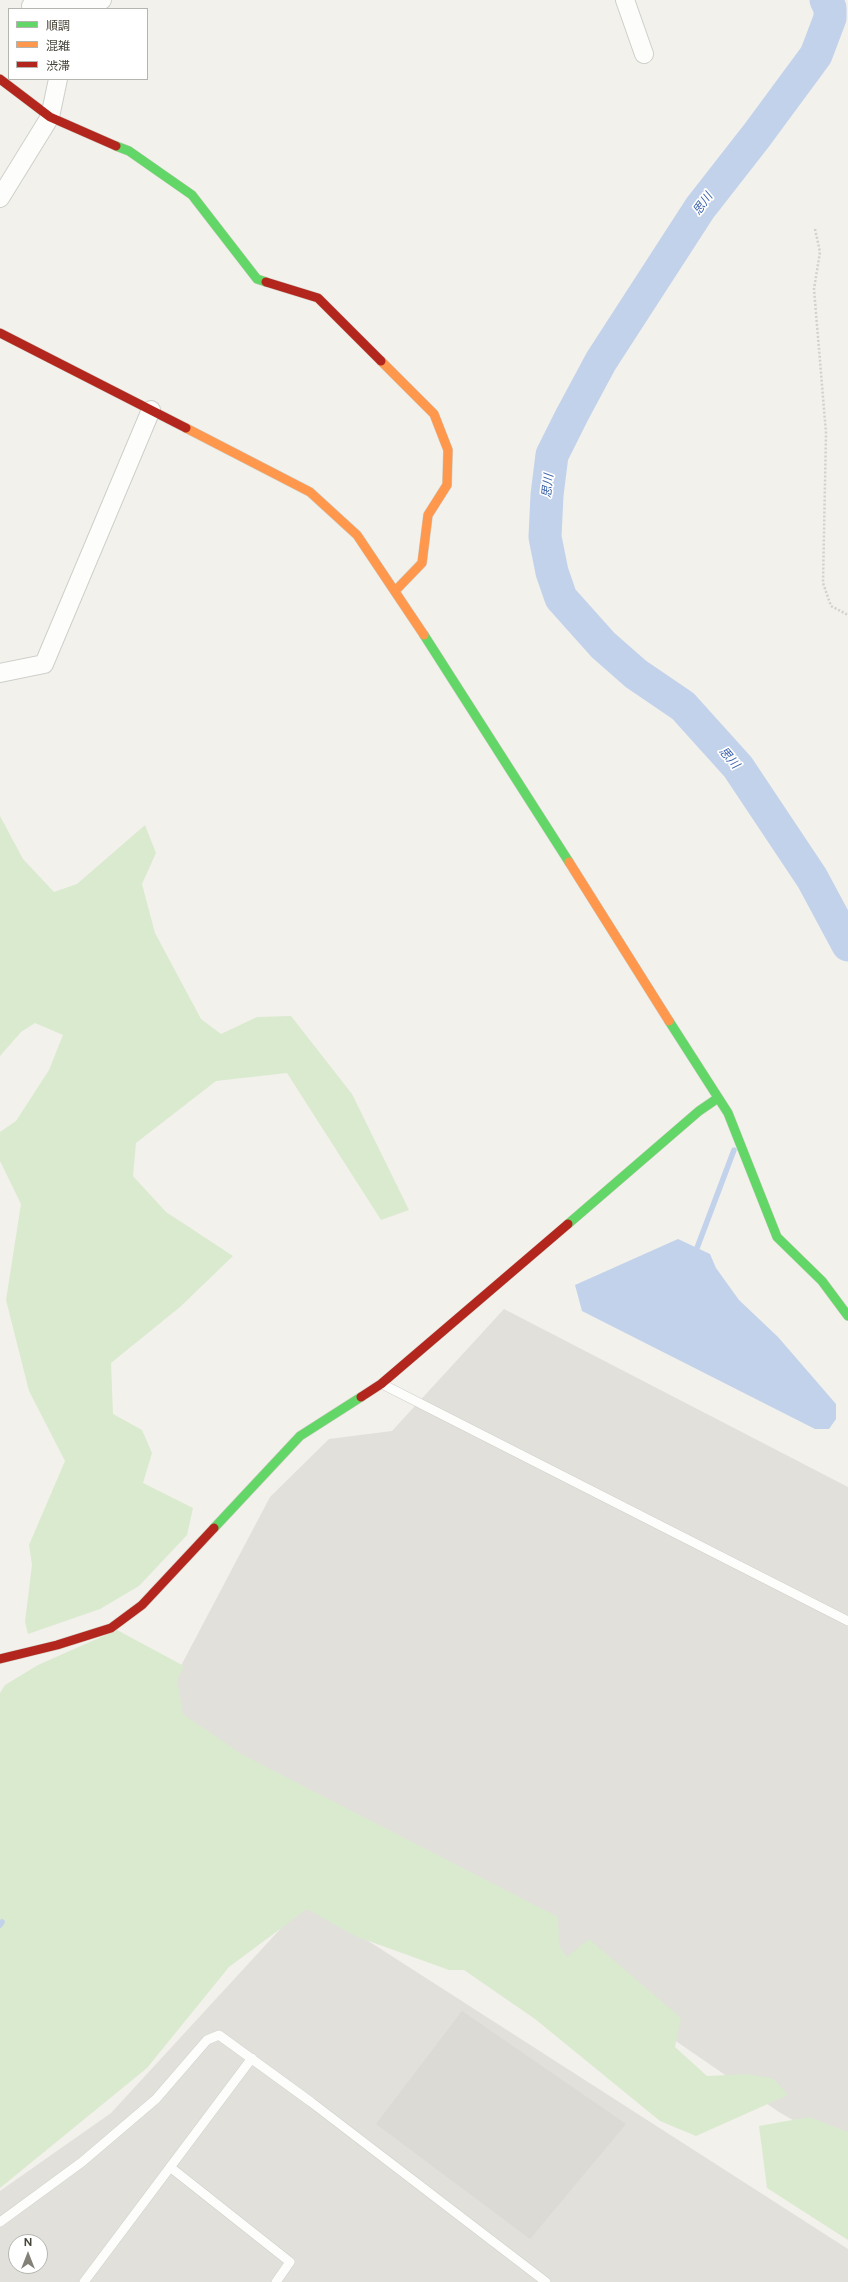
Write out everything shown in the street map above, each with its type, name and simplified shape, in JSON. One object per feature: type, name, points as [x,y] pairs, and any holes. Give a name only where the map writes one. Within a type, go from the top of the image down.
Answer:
[{"type":"street","points":[[31,5],[102,0]]},
{"type":"street","points":[[626,0],[644,54]]},
{"type":"street","points":[[0,79],[50,117],[129,151],[192,195],[257,279],[318,298],[434,414],[448,450],[447,485],[428,516],[422,563],[396,590]]},
{"type":"street","points":[[0,198],[50,117],[58,80]]},
{"type":"street","points":[[0,332],[310,492],[356,535],[396,590],[728,1113],[777,1237],[822,1281],[848,1316]]},
{"type":"street","points":[[0,673],[44,664],[151,410]]},
{"type":"street","points":[[0,1659],[57,1645],[112,1628],[142,1606],[300,1436],[381,1384],[699,1110],[718,1098]]},
{"type":"lane","points":[[381,1384],[848,1621]]},
{"type":"lane","points":[[0,2222],[82,2162],[156,2100],[206,2040],[213,2036],[219,2035],[252,2058],[546,2282]]},
{"type":"lane","points":[[84,2282],[252,2058]]},
{"type":"lane","points":[[170,2167],[290,2262],[276,2282]]},
{"type":"path","points":[[815,229],[820,252],[814,289],[826,433],[823,583],[831,606],[848,615]]},
{"type":"shaded area","points":[[504,1309],[848,1487],[848,2152],[779,2112],[590,1982],[181,1723],[174,1679],[270,1497],[329,1439],[392,1431]]},
{"type":"shaded area","points":[[306,1901],[848,2249],[848,2282],[0,2282],[0,2191],[111,2113]]},
{"type":"green space","points":[[0,816],[23,859],[54,892],[77,884],[145,825],[156,853],[142,884],[155,933],[201,1019],[221,1034],[257,1017],[291,1016],[352,1094],[409,1210],[381,1220],[287,1073],[216,1081],[136,1143],[133,1176],[166,1212],[233,1256],[180,1307],[111,1363],[113,1414],[142,1430],[152,1453],[143,1483],[193,1508],[187,1535],[139,1586],[100,1609],[28,1634],[25,1622],[32,1565],[29,1545],[65,1461],[29,1391],[6,1300],[21,1204],[0,1161],[0,1132],[16,1121],[49,1070],[63,1035],[35,1023],[21,1032],[0,1056]]},
{"type":"green space","points":[[117,1630],[184,1666],[177,1680],[183,1714],[243,1755],[558,1917],[559,1945],[567,1957],[589,1939],[681,2018],[675,2047],[707,2076],[748,2074],[774,2079],[788,2095],[696,2136],[660,2121],[535,2019],[464,1970],[449,1970],[355,1936],[307,1909],[229,1967],[147,2068],[0,2188],[0,1693],[5,1685],[38,1665]]},
{"type":"green space","points":[[809,2117],[848,2132],[848,2240],[767,2188],[759,2126]]},
{"type":"water","points":[[678,1239],[710,1254],[716,1268],[739,1300],[778,1337],[836,1404],[836,1419],[829,1429],[815,1429],[582,1311],[575,1285]]},
{"type":"building","points":[[462,2011],[626,2124],[530,2239],[376,2124]]},
{"type":"waterway","name":"思川","points":[[826,0],[830,8],[830,18],[816,55],[757,135],[700,208],[601,361],[572,415],[552,455],[547,495],[545,537],[552,572],[561,598],[603,645],[636,674],[683,706],[738,767],[812,878],[848,945]]},
{"type":"waterway","points":[[697,1248],[734,1150]]},
{"type":"traffic: fast","points":[[116,146],[129,151],[192,195],[257,279],[266,282]]},
{"type":"traffic: fast","points":[[424,635],[569,862]]},
{"type":"traffic: fast","points":[[669,1021],[728,1113],[777,1237],[822,1281],[848,1316]]},
{"type":"traffic: fast","points":[[568,1224],[699,1111],[718,1098]]},
{"type":"traffic: fast","points":[[214,1528],[300,1436],[361,1397]]},
{"type":"traffic: slow","points":[[381,361],[434,414],[448,450],[447,485],[428,515],[422,563],[396,590]]},
{"type":"traffic: slow","points":[[186,428],[310,492],[357,535],[424,635]]},
{"type":"traffic: slow","points":[[569,862],[669,1021]]},
{"type":"traffic: jam","points":[[0,79],[50,117],[116,146]]},
{"type":"traffic: jam","points":[[266,282],[318,298],[381,361]]},
{"type":"traffic: jam","points":[[0,333],[186,428]]},
{"type":"traffic: jam","points":[[361,1397],[381,1384],[568,1224]]},
{"type":"traffic: jam","points":[[0,1659],[57,1645],[111,1628],[142,1605],[214,1528]]}]
